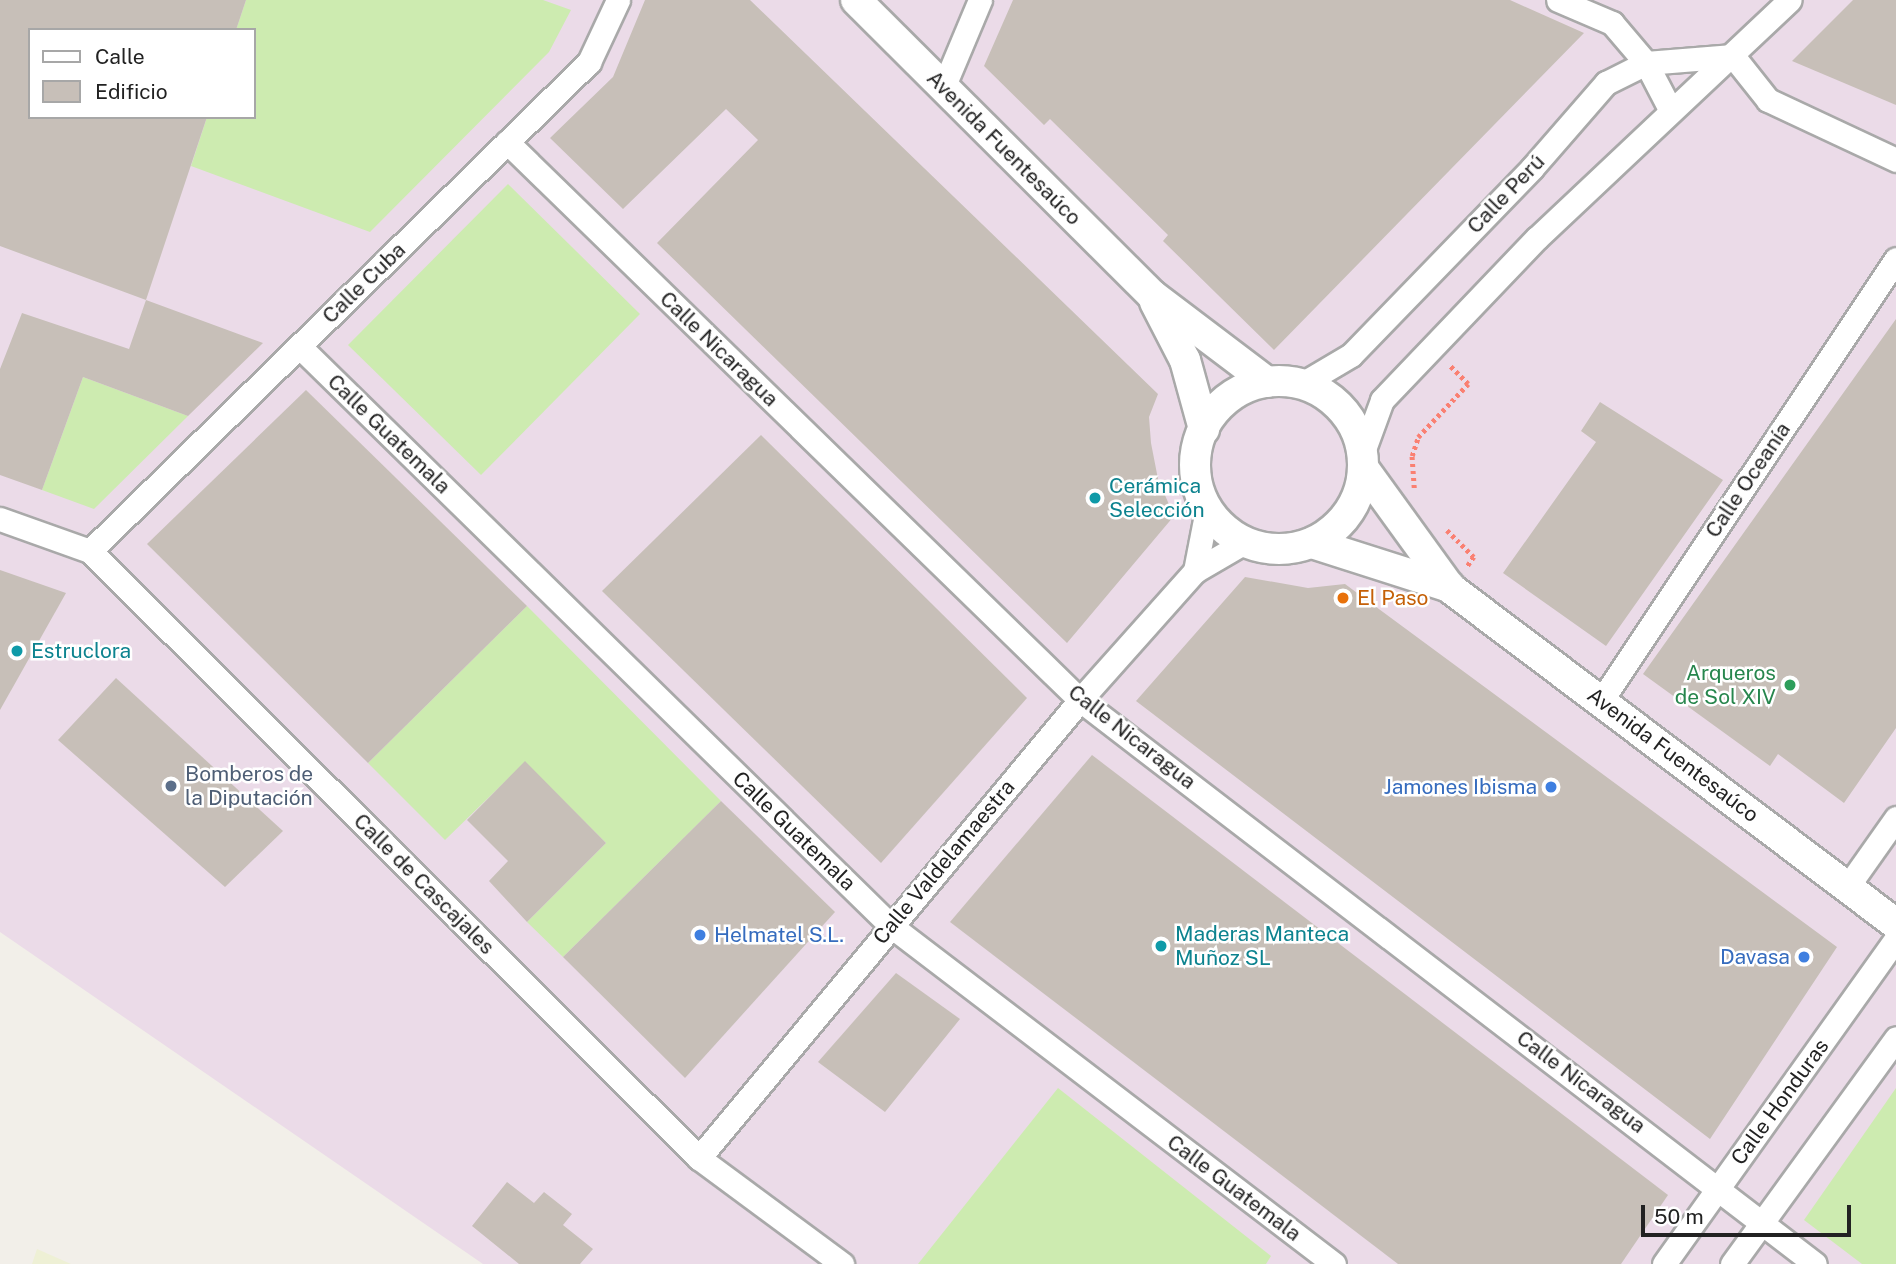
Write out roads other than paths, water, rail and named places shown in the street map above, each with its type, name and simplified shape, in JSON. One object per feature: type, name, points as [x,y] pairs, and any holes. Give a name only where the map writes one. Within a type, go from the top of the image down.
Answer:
[{"type":"street","name":"Avenida Fuentesaúco","points":[[856,0],[1152,295],[1267,382]]},
{"type":"street","points":[[943,88],[980,0]]},
{"type":"street","points":[[1558,0],[1612,23],[1646,63],[1671,111]]},
{"type":"street","points":[[1364,460],[1352,422],[1338,406],[1302,384],[1267,382],[1230,398],[1204,429],[1195,470],[1207,509],[1224,529],[1245,542],[1278,550],[1312,543],[1349,514],[1382,400],[1538,237],[1790,0]]},
{"type":"street","name":"Calle Cuba","points":[[90,551],[589,62],[615,1]]},
{"type":"street","points":[[1733,56],[1768,100],[1896,160]]},
{"type":"street","name":"Calle Perú","points":[[1302,384],[1351,355],[1532,168],[1606,83],[1646,63],[1733,56]]},
{"type":"street","name":"Calle Nicaragua","points":[[507,142],[1080,700],[1815,1264]]},
{"type":"street","name":"Calle Oceanía","points":[[1601,701],[1896,259]]},
{"type":"street","name":"Avenida Fuentesaúco","points":[[1152,295],[1185,360],[1204,429]]},
{"type":"street","name":"Calle Guatemala","points":[[299,346],[891,926],[1334,1264]]},
{"type":"street","name":"Avenida Fuentesaúco","points":[[1364,460],[1450,587],[1896,924]]},
{"type":"street","points":[[1195,571],[1207,509]]},
{"type":"street","name":"Calle de Cascajales","points":[[0,519],[90,551],[699,1158],[842,1264]]},
{"type":"street","name":"Calle Valdelamaestra","points":[[699,1158],[1080,700],[1195,571],[1245,542]]},
{"type":"street","name":"Avenida Fuentesaúco","points":[[1312,543],[1450,587]]},
{"type":"street","points":[[1849,886],[1896,818]]},
{"type":"street","name":"Calle Honduras","points":[[1664,1264],[1896,939]]},
{"type":"street","points":[[1732,1264],[1896,1038]]},
{"type":"place","name":"Cerámica Selección","points":[[1095,498]]},
{"type":"place","name":"El Paso","points":[[1343,598]]},
{"type":"place","name":"Estruclora","points":[[17,651]]},
{"type":"place","name":"Arqueros de Sol XIV","points":[[1790,685]]},
{"type":"place","name":"Bomberos de la Diputación","points":[[171,786]]},
{"type":"place","name":"Jamones Ibisma","points":[[1551,787]]},
{"type":"place","name":"Helmatel S.L.","points":[[700,935]]},
{"type":"place","name":"Maderas Manteca Muñoz SL","points":[[1161,946]]},
{"type":"place","name":"Davasa","points":[[1804,957]]}]
